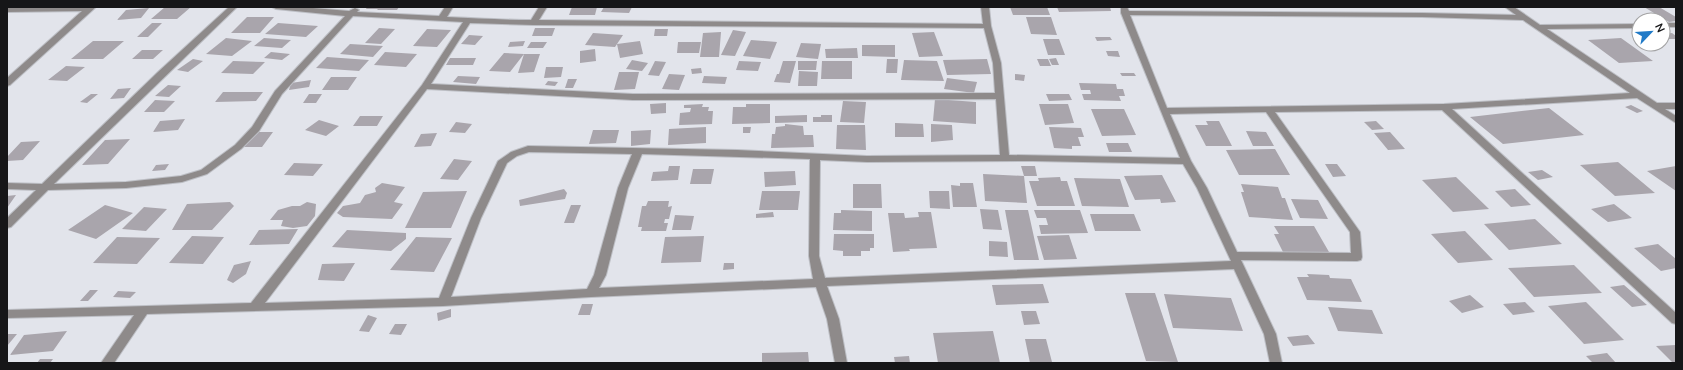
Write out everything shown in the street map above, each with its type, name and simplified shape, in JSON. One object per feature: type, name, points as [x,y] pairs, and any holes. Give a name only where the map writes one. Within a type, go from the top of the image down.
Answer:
[{"type":"street","points":[[7,224],[161,74],[233,7]]},
{"type":"street","points":[[276,7],[355,10],[442,18],[533,23],[987,26]]},
{"type":"street","points":[[442,18],[449,7]]},
{"type":"street","points":[[533,23],[543,7]]},
{"type":"street","points":[[985,7],[987,26],[997,63],[1005,160]]},
{"type":"street","points":[[1509,7],[1676,120]]},
{"type":"street","points":[[7,10],[91,8]]},
{"type":"street","points":[[7,83],[91,8]]},
{"type":"street","points":[[7,186],[46,187],[126,185],[182,179],[204,172],[238,147],[256,129],[278,93],[355,10]]},
{"type":"street","points":[[1276,363],[1270,334],[1202,188],[1186,161],[1164,111],[1124,10],[1525,18]]},
{"type":"street","points":[[254,308],[425,86],[469,19]]},
{"type":"street","points":[[1539,27],[1631,26]]},
{"type":"street","points":[[425,86],[633,97],[999,96]]},
{"type":"street","points":[[1164,111],[1444,107],[1639,95]]},
{"type":"street","points":[[1655,106],[1676,106]]},
{"type":"street","points":[[1444,107],[1676,320]]},
{"type":"street","points":[[7,314],[443,302],[591,293],[821,284],[1102,270],[1236,261],[1357,257],[1355,232],[1269,110]]},
{"type":"street","points":[[443,302],[476,218],[503,161],[514,154],[528,150],[737,153],[815,158],[1005,160],[1033,158],[1186,161]]},
{"type":"street","points":[[591,293],[600,275],[623,188],[638,152]]},
{"type":"street","points":[[815,158],[814,256],[821,284],[834,319],[841,363]]},
{"type":"street","points":[[107,363],[142,311]]},
{"type":"building","points":[[165,7],[191,7],[177,19],[151,19]]},
{"type":"building","points":[[367,7],[399,7],[397,10],[377,10],[378,9],[366,9]]},
{"type":"building","points":[[572,7],[597,7],[595,15],[569,15]]},
{"type":"building","points":[[604,7],[632,7],[629,13],[601,12]]},
{"type":"building","points":[[1010,7],[1047,7],[1050,15],[1013,15]]},
{"type":"building","points":[[1057,7],[1110,7],[1111,11],[1059,12]]},
{"type":"building","points":[[1644,7],[1659,7],[1668,12],[1652,12]]},
{"type":"building","points":[[149,8],[141,18],[117,20],[126,10]]},
{"type":"building","points":[[1671,14],[1676,17],[1676,21],[1671,22]]},
{"type":"building","points":[[247,17],[274,17],[260,33],[231,33]]},
{"type":"building","points":[[1026,17],[1051,17],[1057,35],[1031,34]]},
{"type":"building","points":[[152,23],[162,23],[148,37],[137,37]]},
{"type":"building","points":[[278,23],[318,26],[306,37],[265,34]]},
{"type":"building","points":[[379,28],[395,29],[381,44],[365,43]]},
{"type":"building","points":[[535,28],[555,28],[552,36],[532,36]]},
{"type":"building","points":[[427,29],[451,30],[437,47],[413,46]]},
{"type":"building","points":[[655,29],[668,29],[667,36],[654,36]]},
{"type":"building","points":[[733,30],[746,32],[735,56],[721,55]]},
{"type":"building","points":[[721,32],[719,57],[700,57],[703,33]]},
{"type":"building","points":[[934,32],[943,56],[919,57],[912,33]]},
{"type":"building","points":[[593,33],[623,35],[615,47],[585,45]]},
{"type":"building","points":[[1671,33],[1676,36],[1676,39],[1671,39]]},
{"type":"building","points":[[469,35],[483,36],[475,45],[461,44]]},
{"type":"building","points":[[1095,37],[1110,37],[1112,40],[1097,41]]},
{"type":"building","points":[[226,38],[252,41],[232,56],[206,54]]},
{"type":"building","points":[[264,38],[291,40],[282,48],[254,46]]},
{"type":"building","points":[[1621,38],[1631,45],[1631,52],[1640,52],[1653,61],[1619,63],[1588,40]]},
{"type":"building","points":[[1043,39],[1059,39],[1065,55],[1048,55]]},
{"type":"building","points":[[751,40],[777,42],[770,59],[743,56]]},
{"type":"building","points":[[93,41],[124,41],[103,59],[71,59]]},
{"type":"building","points":[[525,41],[523,46],[508,47],[510,42]]},
{"type":"building","points":[[640,41],[643,54],[620,58],[617,44]]},
{"type":"building","points":[[531,42],[547,42],[543,48],[527,48]]},
{"type":"building","points":[[678,42],[701,42],[699,53],[677,53]]},
{"type":"building","points":[[801,43],[821,44],[818,59],[796,57]]},
{"type":"building","points":[[350,44],[383,46],[373,57],[340,54]]},
{"type":"building","points":[[862,45],[895,45],[895,57],[862,56]]},
{"type":"building","points":[[857,48],[858,58],[826,58],[825,49]]},
{"type":"building","points":[[595,49],[596,61],[580,63],[580,51]]},
{"type":"building","points":[[142,50],[163,50],[153,59],[132,59]]},
{"type":"building","points":[[1106,51],[1118,51],[1120,57],[1108,56]]},
{"type":"building","points":[[271,52],[290,54],[282,60],[264,58]]},
{"type":"building","points":[[385,52],[417,54],[406,67],[374,65]]},
{"type":"building","points":[[504,53],[524,54],[510,72],[489,71]]},
{"type":"building","points":[[524,54],[540,54],[534,72],[518,73]]},
{"type":"building","points":[[327,57],[369,60],[359,71],[316,68]]},
{"type":"building","points":[[450,58],[476,58],[473,65],[446,65]]},
{"type":"building","points":[[1056,58],[1059,65],[1052,65],[1049,59]]},
{"type":"building","points":[[193,59],[203,61],[188,72],[177,70]]},
{"type":"building","points":[[887,59],[898,59],[897,73],[886,73]]},
{"type":"building","points":[[987,59],[991,74],[947,75],[943,60]]},
{"type":"building","points":[[1037,59],[1048,59],[1051,66],[1040,66]]},
{"type":"building","points":[[632,60],[648,63],[642,71],[626,69]]},
{"type":"building","points":[[904,60],[937,61],[944,81],[901,80]]},
{"type":"building","points":[[233,61],[265,62],[253,74],[221,73]]},
{"type":"building","points":[[655,61],[666,62],[659,76],[648,75]]},
{"type":"building","points":[[739,61],[761,62],[758,71],[736,70]]},
{"type":"building","points":[[783,61],[796,61],[790,83],[774,82],[777,74],[779,74]]},
{"type":"building","points":[[798,61],[817,61],[816,70],[798,70]]},
{"type":"building","points":[[822,61],[852,61],[852,79],[821,79]]},
{"type":"building","points":[[66,66],[85,67],[67,81],[48,80]]},
{"type":"building","points":[[546,67],[563,67],[561,77],[544,78]]},
{"type":"building","points":[[701,68],[702,73],[692,74],[691,69]]},
{"type":"building","points":[[799,71],[818,72],[817,86],[798,86]]},
{"type":"building","points":[[619,72],[639,72],[635,89],[614,90]]},
{"type":"building","points":[[1120,73],[1134,73],[1136,76],[1122,76]]},
{"type":"building","points":[[669,74],[685,75],[679,90],[662,89]]},
{"type":"building","points":[[1015,74],[1025,75],[1024,81],[1015,80]]},
{"type":"building","points":[[458,76],[480,77],[476,84],[453,82]]},
{"type":"building","points":[[704,76],[727,77],[725,84],[702,83]]},
{"type":"building","points":[[331,77],[357,77],[348,90],[322,90]]},
{"type":"building","points":[[947,78],[977,82],[974,93],[944,89]]},
{"type":"building","points":[[568,79],[577,79],[573,88],[565,88]]},
{"type":"building","points":[[311,80],[309,87],[289,90],[291,83]]},
{"type":"building","points":[[548,81],[558,82],[555,86],[545,85]]},
{"type":"building","points":[[1079,83],[1116,84],[1117,89],[1123,89],[1125,96],[1119,96],[1121,101],[1084,100],[1082,94],[1091,94],[1090,90],[1081,90]]},
{"type":"building","points":[[168,85],[181,86],[169,97],[155,96]]},
{"type":"building","points":[[131,88],[124,98],[110,99],[118,89]]},
{"type":"building","points":[[223,92],[263,92],[256,101],[215,102]]},
{"type":"building","points":[[91,94],[98,94],[87,103],[80,102]]},
{"type":"building","points":[[309,94],[322,94],[316,103],[303,103]]},
{"type":"building","points":[[1046,94],[1069,94],[1072,100],[1049,101]]},
{"type":"building","points":[[935,99],[976,102],[976,124],[933,121]]},
{"type":"building","points":[[155,100],[175,101],[164,112],[144,112]]},
{"type":"building","points":[[843,101],[866,102],[864,123],[840,122]]},
{"type":"building","points":[[666,103],[666,113],[651,114],[650,104]]},
{"type":"building","points":[[703,104],[702,107],[709,107],[708,111],[713,111],[712,124],[679,125],[680,113],[690,112],[691,108],[684,108],[684,105]]},
{"type":"building","points":[[746,104],[770,104],[770,123],[732,124],[733,107],[746,107]]},
{"type":"building","points":[[1039,104],[1068,104],[1074,123],[1045,125]]},
{"type":"building","points":[[1631,105],[1643,111],[1637,113],[1625,107]]},
{"type":"building","points":[[1549,108],[1584,135],[1503,144],[1470,117]]},
{"type":"building","points":[[1091,109],[1124,109],[1136,135],[1102,136]]},
{"type":"building","points":[[807,115],[807,122],[775,123],[775,116]]},
{"type":"building","points":[[821,115],[832,115],[832,122],[813,122],[813,117],[821,117]]},
{"type":"building","points":[[360,116],[383,116],[377,126],[353,126]]},
{"type":"building","points":[[185,119],[178,130],[153,132],[160,121]]},
{"type":"building","points":[[319,120],[339,126],[326,136],[305,130]]},
{"type":"building","points":[[1206,121],[1219,121],[1232,146],[1206,146],[1195,125],[1208,125]]},
{"type":"building","points":[[1376,121],[1384,129],[1372,130],[1364,122]]},
{"type":"building","points":[[456,122],[472,124],[465,133],[449,132]]},
{"type":"building","points":[[895,123],[923,124],[924,137],[895,137]]},
{"type":"building","points":[[785,124],[803,126],[804,135],[813,135],[814,147],[771,148],[772,134],[775,134],[776,127],[785,126]]},
{"type":"building","points":[[931,124],[952,125],[953,140],[931,142]]},
{"type":"building","points":[[837,125],[865,125],[866,150],[836,149]]},
{"type":"building","points":[[706,127],[706,143],[668,145],[669,129]]},
{"type":"building","points":[[743,127],[751,127],[750,133],[743,133]]},
{"type":"building","points":[[1049,127],[1081,128],[1084,137],[1078,137],[1081,146],[1072,146],[1072,149],[1054,148]]},
{"type":"building","points":[[593,130],[619,130],[616,143],[589,144]]},
{"type":"building","points":[[651,130],[650,144],[631,146],[631,131]]},
{"type":"building","points":[[1246,131],[1266,132],[1274,146],[1253,146]]},
{"type":"building","points":[[253,132],[273,132],[262,147],[241,147]]},
{"type":"building","points":[[1390,132],[1405,149],[1388,150],[1374,133]]},
{"type":"building","points":[[437,133],[431,146],[414,147],[421,134]]},
{"type":"building","points":[[130,139],[108,164],[82,165],[105,140]]},
{"type":"building","points":[[40,141],[23,160],[7,161],[7,157],[21,142]]},
{"type":"building","points":[[1106,143],[1128,143],[1132,152],[1109,152]]},
{"type":"building","points":[[1275,149],[1290,175],[1239,175],[1226,150]]},
{"type":"building","points":[[454,159],[472,161],[458,180],[440,179]]},
{"type":"building","points":[[1618,162],[1655,193],[1615,196],[1580,165]]},
{"type":"building","points":[[294,163],[323,164],[313,176],[284,175]]},
{"type":"building","points":[[169,164],[165,170],[152,171],[156,165]]},
{"type":"building","points":[[1325,164],[1337,164],[1346,176],[1333,177]]},
{"type":"building","points":[[669,166],[680,166],[678,180],[651,181],[653,172],[668,171]]},
{"type":"building","points":[[1021,166],[1035,166],[1037,176],[1024,176]]},
{"type":"building","points":[[1676,166],[1676,191],[1647,171]]},
{"type":"building","points":[[693,169],[714,169],[711,184],[690,184]]},
{"type":"building","points":[[1542,170],[1553,177],[1538,180],[1528,172]]},
{"type":"building","points":[[795,171],[796,185],[765,187],[764,172]]},
{"type":"building","points":[[983,174],[1024,176],[1027,203],[985,201]]},
{"type":"building","points":[[1162,175],[1176,202],[1161,203],[1160,199],[1135,200],[1124,176]]},
{"type":"building","points":[[1060,177],[1061,181],[1067,181],[1075,206],[1037,206],[1029,181],[1039,181],[1038,178]]},
{"type":"building","points":[[1456,177],[1489,209],[1453,212],[1422,180]]},
{"type":"building","points":[[1074,178],[1120,179],[1129,207],[1082,206]]},
{"type":"building","points":[[382,183],[405,187],[394,202],[403,204],[392,219],[343,217],[337,213],[343,206],[360,203],[365,195],[376,192],[375,188]]},
{"type":"building","points":[[960,183],[973,183],[977,207],[953,207],[951,185],[960,186]]},
{"type":"building","points":[[853,184],[881,184],[882,208],[853,208]]},
{"type":"building","points":[[1241,184],[1278,187],[1282,198],[1285,198],[1293,220],[1249,217],[1241,192],[1244,192]]},
{"type":"building","points":[[564,189],[567,193],[565,199],[520,206],[519,200]]},
{"type":"building","points":[[1515,189],[1531,205],[1511,207],[1495,191]]},
{"type":"building","points":[[467,191],[451,228],[405,228],[423,192]]},
{"type":"building","points":[[762,191],[800,191],[798,210],[759,210]]},
{"type":"building","points":[[929,191],[949,191],[950,209],[930,208]]},
{"type":"building","points":[[16,195],[7,208],[7,196]]},
{"type":"building","points":[[1291,199],[1318,200],[1328,219],[1300,218]]},
{"type":"building","points":[[648,201],[669,201],[668,207],[672,206],[669,219],[665,219],[664,223],[668,223],[666,231],[641,231],[642,227],[638,227],[642,206],[646,206]]},
{"type":"building","points":[[230,202],[234,206],[212,230],[172,230],[187,204]]},
{"type":"building","points":[[307,202],[316,204],[315,216],[307,226],[293,228],[281,226],[283,220],[270,220],[278,210],[292,206],[300,206]]},
{"type":"building","points":[[1614,204],[1632,218],[1608,222],[1591,209]]},
{"type":"building","points":[[105,205],[133,213],[96,239],[68,230]]},
{"type":"building","points":[[571,205],[581,205],[574,223],[564,223]]},
{"type":"building","points":[[144,207],[167,209],[146,231],[122,229]]},
{"type":"building","points":[[980,209],[998,210],[1002,230],[983,229]]},
{"type":"building","points":[[841,210],[872,211],[872,231],[833,230],[834,213],[841,213]]},
{"type":"building","points":[[1005,210],[1028,210],[1039,260],[1014,260]]},
{"type":"building","points":[[1034,210],[1080,210],[1088,233],[1041,234],[1039,225],[1048,225],[1046,218],[1037,218]]},
{"type":"building","points":[[773,212],[774,217],[756,218],[756,214]]},
{"type":"building","points":[[918,212],[931,212],[937,248],[909,249],[910,251],[893,252],[888,213],[904,213],[905,218],[919,217]]},
{"type":"building","points":[[1090,214],[1134,214],[1141,231],[1095,231]]},
{"type":"building","points":[[675,215],[694,216],[691,230],[672,230]]},
{"type":"building","points":[[1535,219],[1562,244],[1509,250],[1484,224]]},
{"type":"building","points":[[1274,226],[1314,226],[1329,252],[1283,252],[1274,234],[1279,234]]},
{"type":"building","points":[[298,229],[289,244],[249,245],[259,230]]},
{"type":"building","points":[[347,230],[406,233],[406,239],[391,251],[332,247]]},
{"type":"building","points":[[1465,231],[1493,260],[1458,263],[1431,234]]},
{"type":"building","points":[[834,234],[874,234],[874,248],[870,248],[870,251],[861,251],[861,256],[843,256],[843,251],[833,250]]},
{"type":"building","points":[[1069,235],[1077,259],[1044,260],[1037,236]]},
{"type":"building","points":[[192,236],[224,237],[203,264],[169,263]]},
{"type":"building","points":[[704,236],[701,262],[661,263],[665,237]]},
{"type":"building","points":[[117,237],[160,238],[137,264],[93,263]]},
{"type":"building","points":[[416,237],[452,238],[434,272],[390,270]]},
{"type":"building","points":[[989,241],[1007,242],[1008,257],[989,256]]},
{"type":"building","points":[[1658,244],[1676,259],[1676,268],[1661,271],[1634,248]]},
{"type":"building","points":[[251,261],[246,274],[233,283],[227,280],[234,265]]},
{"type":"building","points":[[355,263],[344,281],[318,280],[322,264]]},
{"type":"building","points":[[724,263],[734,263],[734,269],[723,270]]},
{"type":"building","points":[[1574,265],[1602,293],[1534,297],[1508,268]]},
{"type":"building","points":[[1307,274],[1329,275],[1330,278],[1351,279],[1362,302],[1307,300],[1297,277],[1309,277]]},
{"type":"building","points":[[1043,284],[1049,303],[996,305],[992,285]]},
{"type":"building","points":[[1624,285],[1647,305],[1632,307],[1610,287]]},
{"type":"building","points":[[90,290],[98,290],[88,301],[80,301]]},
{"type":"building","points":[[118,291],[136,292],[130,298],[113,297]]},
{"type":"building","points":[[1125,293],[1155,293],[1178,362],[1146,361]]},
{"type":"building","points":[[1164,294],[1231,298],[1243,331],[1173,328]]},
{"type":"building","points":[[1470,295],[1484,307],[1462,313],[1449,301]]},
{"type":"building","points":[[1525,302],[1535,312],[1513,315],[1503,304]]},
{"type":"building","points":[[1586,302],[1624,340],[1584,344],[1548,306]]},
{"type":"building","points":[[582,304],[593,304],[590,315],[578,315]]},
{"type":"building","points":[[1328,307],[1372,310],[1383,334],[1338,331]]},
{"type":"building","points":[[451,309],[451,317],[438,321],[437,313]]},
{"type":"building","points":[[1021,311],[1036,311],[1040,324],[1024,325]]},
{"type":"building","points":[[368,315],[377,318],[369,332],[359,331]]},
{"type":"building","points":[[395,324],[407,324],[401,335],[389,334]]},
{"type":"building","points":[[67,331],[53,351],[10,355],[24,335]]},
{"type":"building","points":[[993,331],[1000,363],[938,363],[933,333]]},
{"type":"building","points":[[7,334],[17,334],[7,346]]},
{"type":"building","points":[[1308,335],[1315,344],[1293,346],[1287,337]]},
{"type":"building","points":[[1025,339],[1046,339],[1052,362],[1030,363]]},
{"type":"building","points":[[1676,345],[1676,363],[1673,363],[1656,346]]},
{"type":"building","points":[[808,352],[809,363],[762,363],[762,353]]},
{"type":"building","points":[[1607,353],[1616,363],[1593,363],[1586,356]]},
{"type":"building","points":[[909,356],[910,363],[895,363],[894,357]]},
{"type":"building","points":[[40,359],[53,359],[50,363],[37,363]]}]
